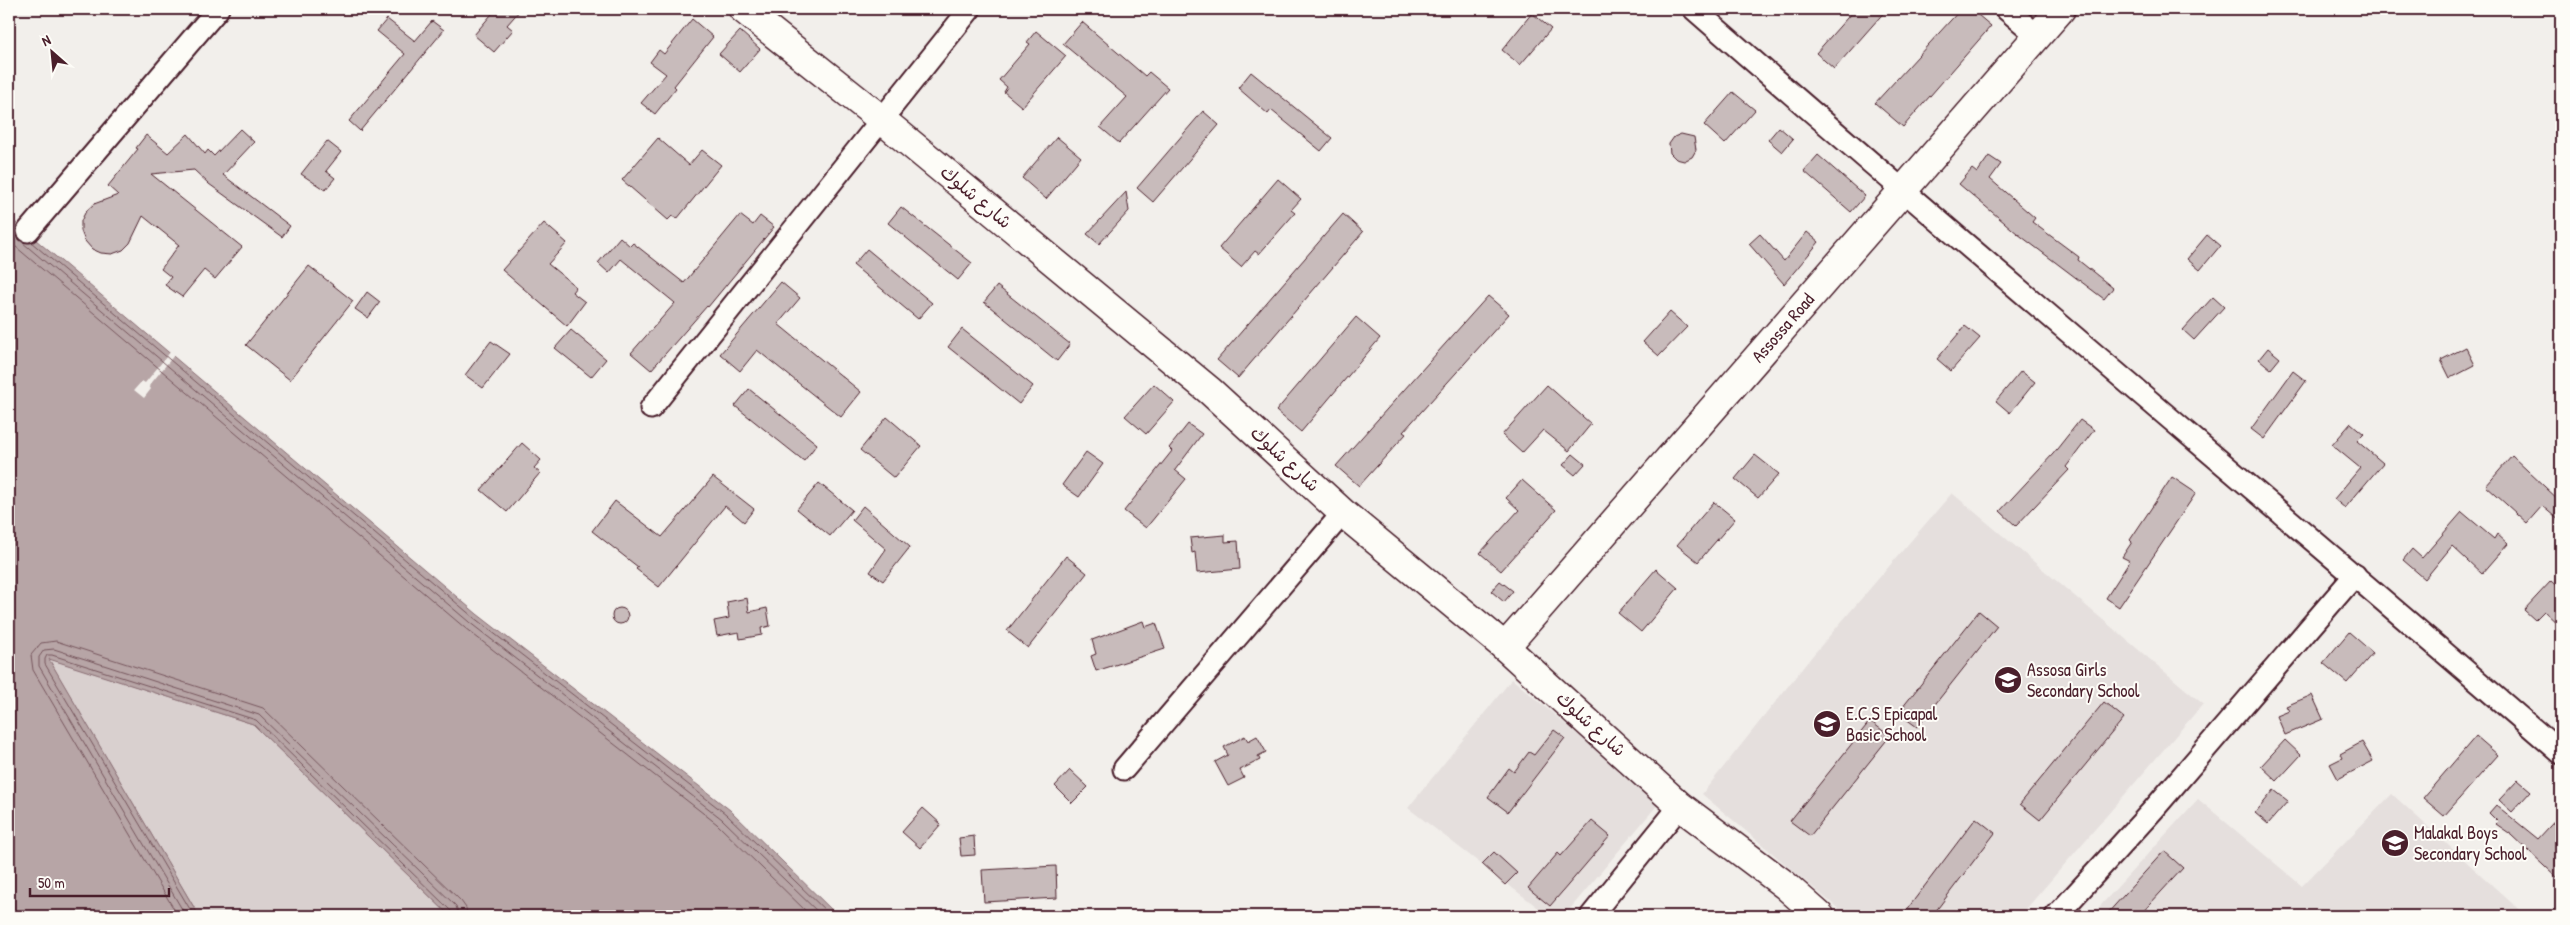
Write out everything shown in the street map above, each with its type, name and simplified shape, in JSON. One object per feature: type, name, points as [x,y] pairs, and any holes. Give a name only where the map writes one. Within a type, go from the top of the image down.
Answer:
[{"type":"street","points":[[28,230],[218,9]]},
{"type":"street","name":"شارع شلوك","points":[[743,9],[881,119],[1210,391],[1343,513],[1505,647],[1680,806],[1785,885],[1820,916]]},
{"type":"street","points":[[650,408],[970,9]]},
{"type":"street","points":[[1694,9],[1902,191],[2355,575],[2561,753]]},
{"type":"street","points":[[2006,9],[2038,36]]},
{"type":"street","name":"Assossa Road","points":[[1505,647],[2061,9]]},
{"type":"street","points":[[1124,769],[1343,513]]},
{"type":"street","points":[[2056,916],[2153,810],[2355,575]]},
{"type":"street","points":[[1591,916],[1680,806]]},
{"type":"shaded area","points":[[1952,493],[2203,704],[2020,916],[1847,916],[1702,794],[1813,655]]},
{"type":"shaded area","points":[[48,658],[253,724],[450,916],[199,916]]},
{"type":"shaded area","points":[[1512,679],[1659,803],[1564,916],[1549,916],[1408,808]]},
{"type":"shaded area","name":"Malakal Boys Secondary School","points":[[2392,794],[2526,916],[2091,916],[2198,799],[2302,886]]},
{"type":"water","points":[[9,217],[477,614],[730,810],[838,916],[450,916],[253,724],[49,659],[199,916],[9,916]]},
{"type":"pier","points":[[171,351],[175,354],[149,386],[151,389],[144,398],[134,390],[142,381],[145,383]]},
{"type":"building","points":[[496,9],[521,9],[507,25],[513,30],[494,52],[474,35]]},
{"type":"building","points":[[1855,9],[1887,9],[1834,69],[1816,53]]},
{"type":"building","points":[[1961,9],[1971,9],[1991,26],[1903,127],[1875,103]]},
{"type":"building","points":[[1532,13],[1551,29],[1520,65],[1502,50]]},
{"type":"building","points":[[387,19],[415,41],[432,21],[444,30],[360,131],[349,121],[405,54],[377,31]]},
{"type":"building","points":[[692,19],[713,37],[674,86],[676,88],[655,114],[641,103],[666,74],[650,62],[659,50],[664,54]]},
{"type":"building","points":[[1082,22],[1145,76],[1149,72],[1168,88],[1119,143],[1100,127],[1127,97],[1063,44]]},
{"type":"building","points":[[740,31],[760,49],[740,72],[719,54]]},
{"type":"building","points":[[1036,31],[1066,56],[1022,107],[1004,92],[1007,87],[999,80],[1030,44],[1027,42]]},
{"type":"building","points":[[1251,72],[1332,138],[1321,151],[1271,110],[1268,114],[1238,88]]},
{"type":"building","points":[[1733,92],[1755,110],[1725,144],[1704,125]]},
{"type":"building","points":[[1203,111],[1219,125],[1153,202],[1137,188]]},
{"type":"building","points":[[1779,127],[1793,139],[1782,152],[1768,140]]},
{"type":"building","points":[[240,129],[254,142],[223,175],[290,226],[282,237],[209,184],[194,170],[151,174],[242,247],[215,279],[204,270],[182,297],[165,285],[171,277],[161,269],[179,245],[143,216],[130,243],[123,250],[112,254],[101,253],[92,249],[85,241],[81,231],[81,221],[86,211],[94,204],[118,195],[108,186],[138,149],[136,148],[146,135],[168,153],[188,134],[205,154],[208,150],[214,156]]},
{"type":"building","points":[[1681,134],[1694,137],[1696,150],[1692,157],[1684,161],[1676,159],[1670,153],[1669,144],[1674,137]]},
{"type":"building","points":[[1057,137],[1081,157],[1046,199],[1022,178]]},
{"type":"building","points":[[658,138],[689,165],[702,150],[721,165],[677,219],[672,216],[668,220],[622,180]]},
{"type":"building","points":[[327,141],[341,152],[326,171],[335,178],[325,190],[301,174]]},
{"type":"building","points":[[1818,155],[1865,196],[1851,212],[1804,171]]},
{"type":"building","points":[[1989,156],[2001,164],[1990,179],[2035,218],[2032,222],[2079,257],[2078,260],[2113,288],[2104,299],[2018,234],[1959,184],[1972,169],[1977,173]]},
{"type":"building","points":[[1278,179],[1301,199],[1291,210],[1295,213],[1259,254],[1255,251],[1241,267],[1219,248]]},
{"type":"building","points":[[1126,192],[1129,211],[1099,244],[1087,234]]},
{"type":"building","points":[[901,207],[972,263],[958,280],[888,223]]},
{"type":"building","points":[[1343,214],[1363,232],[1238,378],[1217,360]]},
{"type":"building","points":[[740,215],[753,225],[760,216],[774,227],[708,307],[651,370],[631,353],[675,303],[621,259],[609,273],[598,263],[620,237],[630,246],[633,243],[684,283]]},
{"type":"building","points":[[544,223],[567,243],[548,264],[576,287],[572,292],[585,302],[567,326],[502,270]]},
{"type":"building","points":[[1807,232],[1819,242],[1784,284],[1749,244],[1760,234],[1784,261]]},
{"type":"building","points":[[2207,235],[2220,246],[2200,270],[2187,259]]},
{"type":"building","points":[[867,249],[932,303],[918,319],[853,265]]},
{"type":"building","points":[[309,266],[353,301],[290,380],[246,345]]},
{"type":"building","points":[[781,282],[800,298],[778,324],[861,392],[841,417],[757,350],[740,371],[720,354]]},
{"type":"building","points":[[997,286],[1070,344],[1057,361],[984,302]]},
{"type":"building","points":[[367,292],[380,302],[368,318],[355,309]]},
{"type":"building","points":[[1488,296],[1509,314],[1403,432],[1406,434],[1359,486],[1336,466]]},
{"type":"building","points":[[2213,297],[2224,307],[2194,340],[2183,330]]},
{"type":"building","points":[[1670,312],[1687,327],[1659,356],[1643,342]]},
{"type":"building","points":[[1356,317],[1380,338],[1301,432],[1276,411]]},
{"type":"building","points":[[1965,326],[1980,338],[1951,371],[1937,359]]},
{"type":"building","points":[[962,329],[1033,386],[1019,404],[948,347]]},
{"type":"building","points":[[571,330],[606,359],[591,377],[555,348]]},
{"type":"building","points":[[491,341],[510,354],[483,388],[465,375]]},
{"type":"building","points":[[2466,347],[2475,365],[2450,378],[2441,360]]},
{"type":"building","points":[[2268,348],[2280,358],[2271,369],[2259,359]]},
{"type":"building","points":[[2021,371],[2035,382],[2010,413],[1996,401]]},
{"type":"building","points":[[2293,371],[2306,381],[2264,439],[2251,429]]},
{"type":"building","points":[[1154,384],[1174,402],[1146,434],[1125,416]]},
{"type":"building","points":[[1547,385],[1591,424],[1569,451],[1543,430],[1522,453],[1502,435]]},
{"type":"building","points":[[749,389],[817,444],[804,461],[735,406]]},
{"type":"building","points":[[887,417],[921,446],[894,478],[860,450]]},
{"type":"building","points":[[2080,420],[2094,430],[2066,467],[2069,470],[2016,526],[2000,511],[2053,454]]},
{"type":"building","points":[[2351,423],[2364,434],[2357,441],[2383,463],[2345,508],[2334,499],[2360,468],[2332,445]]},
{"type":"building","points":[[1188,424],[1202,434],[1175,470],[1186,479],[1146,528],[1124,511],[1172,451],[1169,448]]},
{"type":"building","points":[[522,443],[541,460],[534,468],[540,473],[507,512],[481,490]]},
{"type":"building","points":[[1086,452],[1103,464],[1079,497],[1062,485]]},
{"type":"building","points":[[1573,454],[1585,464],[1575,475],[1563,465]]},
{"type":"building","points":[[1755,455],[1779,474],[1758,498],[1735,479]]},
{"type":"building","points":[[2512,456],[2561,502],[2561,522],[2542,506],[2527,523],[2486,486]]},
{"type":"building","points":[[713,477],[754,509],[744,522],[725,506],[659,587],[636,569],[638,567],[592,531],[615,501],[662,537]]},
{"type":"building","points":[[2172,477],[2196,493],[2119,607],[2106,598],[2130,561],[2122,557],[2132,542],[2130,540]]},
{"type":"building","points":[[1522,480],[1556,510],[1501,571],[1480,553],[1519,510],[1506,498]]},
{"type":"building","points":[[819,483],[852,510],[830,536],[797,509]]},
{"type":"building","points":[[1714,502],[1735,519],[1698,562],[1677,545]]},
{"type":"building","points":[[863,506],[910,547],[883,581],[870,572],[886,549],[852,520]]},
{"type":"building","points":[[2462,512],[2494,539],[2497,534],[2508,544],[2482,574],[2452,546],[2425,579],[2403,560],[2412,549],[2422,558]]},
{"type":"building","points":[[1225,535],[1225,542],[1238,541],[1240,569],[1197,573],[1195,552],[1192,553],[1190,538]]},
{"type":"building","points":[[1066,556],[1087,573],[1028,648],[1007,631]]},
{"type":"building","points":[[1656,569],[1678,588],[1641,632],[1618,613]]},
{"type":"building","points":[[1500,581],[1513,591],[1504,602],[1491,591]]},
{"type":"building","points":[[2551,581],[2561,590],[2561,627],[2544,611],[2535,620],[2524,610]]},
{"type":"building","points":[[747,598],[749,612],[767,608],[770,626],[761,628],[762,635],[740,639],[739,632],[717,636],[714,621],[729,618],[727,602]]},
{"type":"building","points":[[620,608],[628,616],[620,624],[612,616]]},
{"type":"building","points":[[1979,611],[1997,626],[1917,727],[1898,713]]},
{"type":"building","points":[[1143,621],[1145,627],[1156,623],[1165,649],[1096,671],[1091,656],[1096,654],[1092,640]]},
{"type":"building","points":[[2349,632],[2373,653],[2347,683],[2323,663]]},
{"type":"building","points":[[2312,695],[2323,719],[2285,735],[2277,716],[2289,711],[2286,706]]},
{"type":"building","points":[[2104,702],[2124,718],[2040,820],[2020,804]]},
{"type":"building","points":[[1870,721],[1890,736],[1810,836],[1790,821]]},
{"type":"building","points":[[1554,730],[1565,738],[1508,812],[1488,797],[1509,768],[1514,772],[1529,752],[1534,755]]},
{"type":"building","points":[[1245,736],[1248,741],[1257,736],[1266,752],[1258,756],[1260,760],[1240,770],[1244,778],[1228,786],[1215,762],[1228,755],[1224,747]]},
{"type":"building","points":[[2476,736],[2498,755],[2444,816],[2423,798]]},
{"type":"building","points":[[2285,740],[2301,755],[2277,781],[2261,766]]},
{"type":"building","points":[[2362,742],[2373,761],[2338,779],[2330,764],[2342,758],[2340,754]]},
{"type":"building","points":[[1070,770],[1088,787],[1072,803],[1055,786]]},
{"type":"building","points":[[2518,780],[2531,791],[2512,812],[2499,800]]},
{"type":"building","points":[[2274,790],[2288,801],[2268,824],[2255,813]]},
{"type":"building","points":[[2496,805],[2538,839],[2561,814],[2561,881],[2512,835],[2496,824],[2498,822],[2489,813]]},
{"type":"building","points":[[923,808],[941,824],[920,848],[902,832]]},
{"type":"building","points":[[1976,818],[1995,833],[1932,916],[1902,916]]},
{"type":"building","points":[[1592,821],[1610,836],[1550,906],[1528,888],[1558,853],[1561,856]]},
{"type":"building","points":[[974,836],[975,855],[961,856],[959,838]]},
{"type":"building","points":[[2164,851],[2183,868],[2139,916],[2105,916]]},
{"type":"building","points":[[1494,852],[1517,873],[1505,885],[1482,864]]},
{"type":"building","points":[[1056,866],[1057,898],[984,902],[982,870]]},
{"type":"place","name":"Assosa Girls Secondary School","points":[[2008,680]]},
{"type":"place","name":"E.C.S Epicapal Basic School","points":[[1827,724]]},
{"type":"place","name":"Malakal Boys Secondary School","points":[[2395,843]]}]
